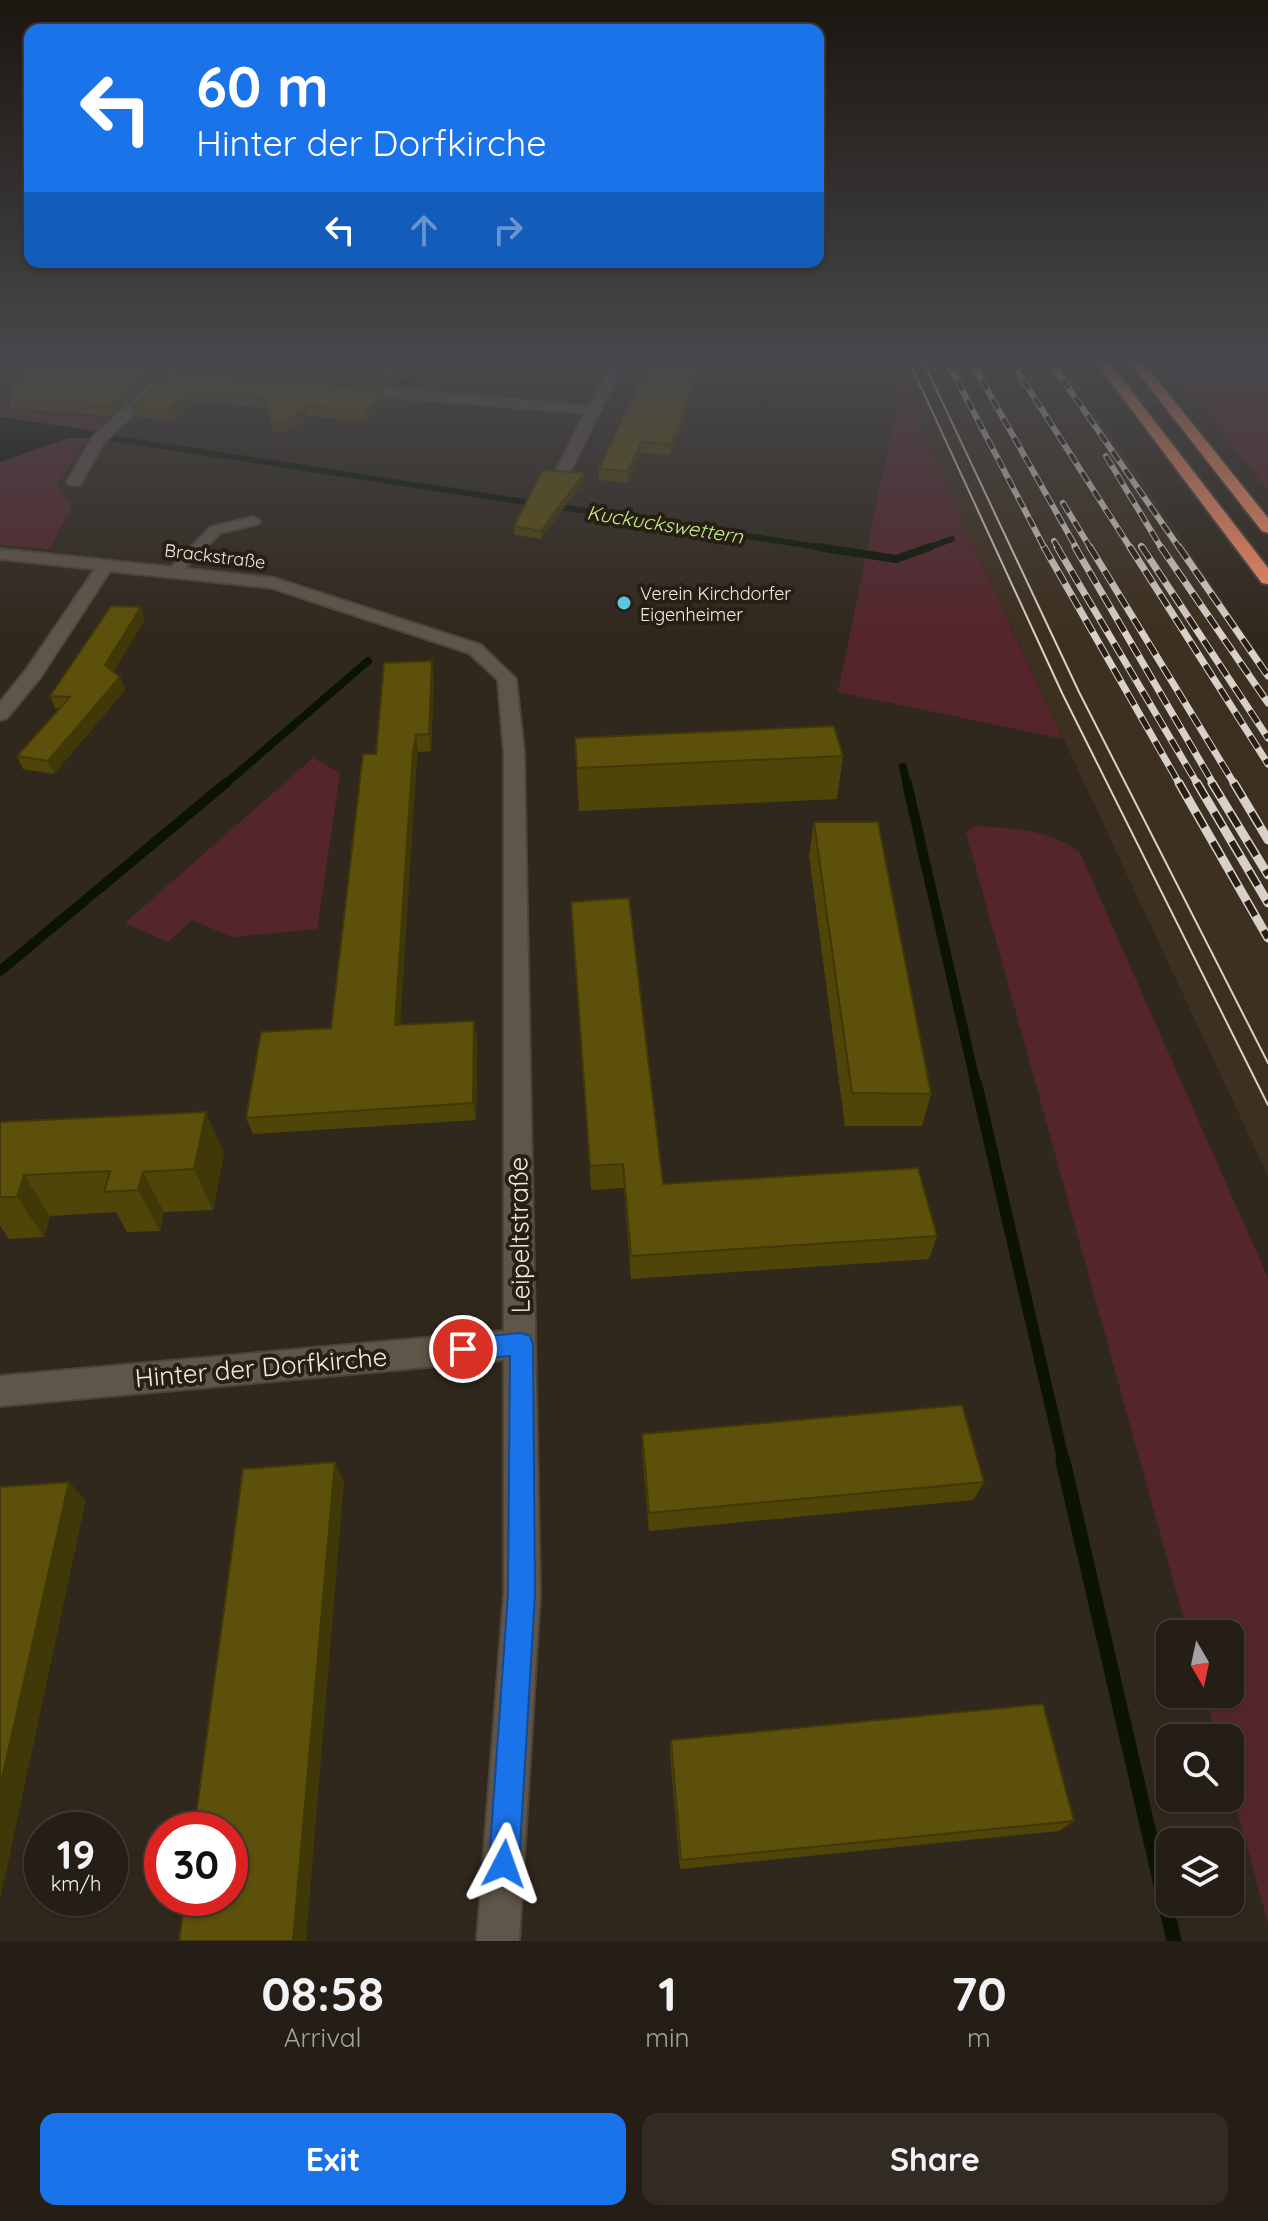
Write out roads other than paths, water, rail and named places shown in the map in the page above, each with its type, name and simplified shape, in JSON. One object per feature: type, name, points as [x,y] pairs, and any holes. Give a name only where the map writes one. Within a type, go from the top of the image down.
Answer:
[{"type":"highway","points":[[1170,452],[1268,579]]},
{"type":"highway","points":[[1207,452],[1268,528]]},
{"type":"street","points":[[75,482],[93,452]]},
{"type":"street","points":[[563,471],[573,452]]},
{"type":"street","name":"Brackstraße","points":[[0,554],[274,583],[419,628]]},
{"type":"street","points":[[0,714],[33,674],[107,563]]},
{"type":"street","name":"Leipeltstraße","points":[[419,628],[475,649],[507,679],[514,753],[514,1021],[521,1344],[522,1594],[498,1941]]},
{"type":"street","name":"Hinter der Dorfkirche","points":[[0,1391],[521,1344]]},
{"type":"lane","points":[[174,571],[213,532],[224,526],[241,527],[253,521]]},
{"type":"waterway","name":"Kuckuckswettern","points":[[198,452],[538,504]]},
{"type":"waterway","name":"Kuckuckswettern","points":[[554,506],[831,549]]},
{"type":"waterway","name":"Kuckuckswettern","points":[[924,549],[952,539]]},
{"type":"waterway","name":"Kuckuckswettern","points":[[818,547],[831,549]]},
{"type":"waterway","name":"Kuckuckswettern","points":[[831,549],[896,559],[930,547]]},
{"type":"waterway","points":[[224,785],[368,661]]},
{"type":"waterway","points":[[903,767],[907,785]]},
{"type":"waterway","points":[[0,971],[226,783]]},
{"type":"waterway","points":[[907,783],[976,1085]]},
{"type":"waterway","points":[[976,1083],[1064,1463]]},
{"type":"waterway","points":[[1063,1461],[1174,1941]]},
{"type":"tram line","points":[[951,452],[1062,693],[1268,1105]]},
{"type":"tram line","points":[[966,452],[1079,692],[1268,1063]]},
{"type":"railway","points":[[994,452],[1045,549]]},
{"type":"railway","points":[[1022,452],[1077,549]]},
{"type":"railway","points":[[1069,452],[1131,549]]},
{"type":"railway","points":[[1113,452],[1180,549]]},
{"type":"railway","points":[[1106,456],[1162,549]]},
{"type":"railway","points":[[1063,503],[1091,549]]},
{"type":"railway","points":[[1054,541],[1059,549]]},
{"type":"railway","points":[[1044,547],[1180,785]]},
{"type":"railway","points":[[1057,547],[1198,785]]},
{"type":"railway","points":[[1075,547],[1214,785]]},
{"type":"railway","points":[[1090,547],[1235,785]]},
{"type":"railway","points":[[1130,547],[1268,764]]},
{"type":"railway","points":[[1142,547],[1268,738]]},
{"type":"railway","points":[[1161,547],[1268,703]]},
{"type":"railway","points":[[1179,547],[1268,676]]},
{"type":"railway","points":[[1179,783],[1268,938]]},
{"type":"railway","points":[[1197,783],[1268,903]]},
{"type":"railway","points":[[1212,783],[1268,875]]},
{"type":"railway","points":[[1234,783],[1268,840]]},
{"type":"place","name":"Verein Kirchdorfer Eigenheimer","points":[[624,603]]}]
